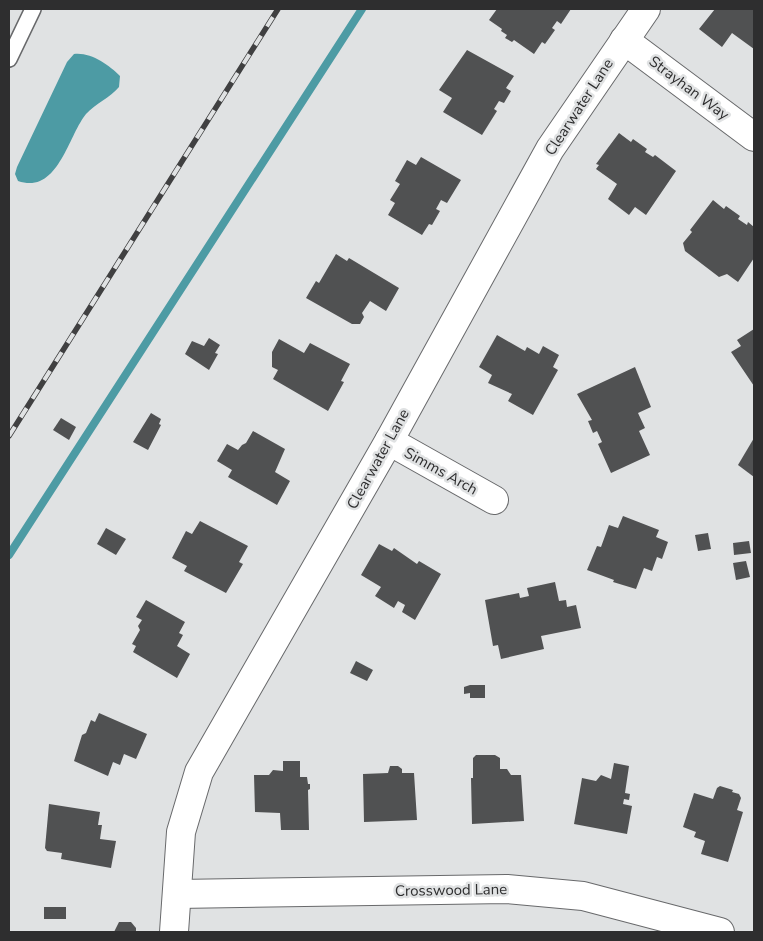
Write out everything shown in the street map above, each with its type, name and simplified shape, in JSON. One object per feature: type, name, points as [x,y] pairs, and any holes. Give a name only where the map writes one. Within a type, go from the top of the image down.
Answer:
[{"type":"street","name":"Clearwater Lane","points":[[174,932],[181,832],[200,772],[389,441],[550,149],[646,9]]},
{"type":"street","name":"Strayhan Way","points":[[624,40],[754,137]]},
{"type":"street","name":"Simms Arch","points":[[389,441],[494,500]]},
{"type":"street","name":"Crosswood Lane","points":[[177,894],[507,888],[583,896],[720,932]]},
{"type":"lane","points":[[9,59],[33,9]]},
{"type":"water","points":[[74,54],[93,57],[111,68],[120,76],[119,87],[86,114],[52,172],[43,180],[32,183],[18,181],[15,174],[17,167],[67,62]]},
{"type":"building","points":[[497,9],[571,9],[561,24],[557,21],[552,28],[555,30],[545,44],[542,42],[534,54],[514,40],[512,42],[505,38],[507,35],[501,31],[502,29],[489,20]]},
{"type":"building","points":[[715,9],[754,9],[754,49],[732,33],[722,47],[699,29]]},
{"type":"building","points":[[467,50],[514,76],[506,88],[511,91],[504,103],[499,101],[494,109],[497,111],[482,135],[443,112],[452,98],[439,90]]},
{"type":"building","points":[[619,133],[631,142],[633,139],[647,149],[645,152],[653,157],[655,155],[676,171],[646,215],[635,207],[629,215],[608,199],[617,184],[596,169],[599,165],[596,164]]},
{"type":"building","points":[[421,157],[461,180],[447,203],[441,200],[436,209],[440,211],[432,225],[429,224],[422,235],[388,215],[395,203],[390,200],[400,184],[395,181],[407,160],[416,165]]},
{"type":"building","points":[[713,200],[724,209],[726,206],[740,216],[738,219],[747,225],[748,222],[754,227],[754,258],[738,282],[727,274],[719,277],[685,251],[683,243],[692,232],[690,230]]},
{"type":"building","points":[[336,254],[347,261],[349,258],[399,288],[386,311],[370,301],[362,313],[364,317],[360,324],[352,324],[306,298],[316,281],[319,283]]},
{"type":"building","points":[[754,329],[754,386],[731,352],[741,346],[737,340]]},
{"type":"building","points":[[497,335],[525,351],[527,347],[539,354],[543,346],[559,355],[553,367],[558,370],[533,415],[508,401],[512,394],[488,383],[492,375],[479,367]]},
{"type":"building","points":[[209,338],[220,345],[215,353],[218,354],[209,370],[185,354],[192,341],[204,346]]},
{"type":"building","points":[[279,339],[304,353],[310,343],[350,364],[341,381],[344,382],[328,411],[273,379],[278,370],[272,367],[272,352]]},
{"type":"building","points":[[635,367],[651,407],[638,413],[645,428],[639,431],[650,455],[611,473],[598,444],[602,442],[597,431],[593,433],[588,421],[592,420],[577,394]]},
{"type":"building","points":[[151,413],[161,419],[159,424],[161,425],[148,450],[133,442]]},
{"type":"building","points":[[61,418],[76,427],[69,440],[53,430]]},
{"type":"building","points":[[253,431],[285,449],[275,472],[290,481],[277,505],[228,477],[232,470],[217,461],[227,444],[238,450],[246,443]]},
{"type":"building","points":[[754,438],[754,477],[738,465]]},
{"type":"building","points":[[623,516],[659,530],[656,537],[668,542],[662,559],[657,557],[652,571],[644,568],[636,589],[613,582],[614,580],[587,570],[597,546],[601,547],[609,525],[618,528]]},
{"type":"building","points":[[200,521],[248,546],[239,562],[243,564],[226,593],[184,571],[187,566],[172,558],[186,531],[192,534]]},
{"type":"building","points":[[106,528],[126,539],[116,555],[97,544]]},
{"type":"building","points":[[708,533],[711,549],[698,551],[695,535]]},
{"type":"building","points":[[749,541],[751,553],[734,555],[733,543]]},
{"type":"building","points":[[379,544],[392,551],[394,548],[417,564],[419,561],[441,574],[415,620],[402,612],[405,605],[398,601],[394,608],[375,596],[381,587],[361,575]]},
{"type":"building","points":[[746,561],[750,577],[736,580],[733,563]]},
{"type":"building","points":[[555,582],[559,601],[566,600],[567,607],[576,605],[581,628],[541,636],[544,649],[501,659],[498,645],[493,646],[485,600],[519,593],[520,598],[529,596],[527,588]]},
{"type":"building","points":[[146,600],[185,622],[179,633],[183,635],[177,646],[190,654],[177,678],[133,652],[136,646],[132,644],[140,630],[138,626],[142,620],[136,617]]},
{"type":"building","points":[[356,661],[373,670],[367,681],[350,673]]},
{"type":"building","points":[[485,685],[485,698],[470,698],[470,693],[464,694],[464,687]]},
{"type":"building","points":[[99,713],[147,734],[136,759],[124,754],[120,765],[113,762],[108,776],[74,761],[82,735],[86,733],[91,720],[95,722]]},
{"type":"building","points":[[476,755],[495,755],[500,758],[500,769],[507,769],[511,775],[521,775],[524,821],[472,824],[471,778],[473,778],[473,758]]},
{"type":"building","points":[[283,761],[300,761],[300,777],[307,777],[308,784],[310,784],[310,789],[308,790],[309,830],[281,830],[280,813],[255,812],[254,775],[269,775],[273,770],[283,771]]},
{"type":"building","points":[[614,763],[629,766],[625,793],[630,794],[629,800],[624,799],[623,804],[632,806],[627,834],[574,824],[582,778],[596,781],[601,775],[611,779]]},
{"type":"building","points":[[390,766],[398,766],[402,769],[402,773],[414,773],[417,820],[364,822],[363,774],[388,773]]},
{"type":"building","points":[[720,786],[739,794],[741,798],[737,810],[743,812],[728,862],[701,854],[705,841],[694,837],[696,832],[683,827],[694,793],[713,799],[717,788]]},
{"type":"building","points":[[49,804],[100,812],[98,825],[102,825],[100,839],[116,841],[111,868],[61,859],[62,853],[47,851],[45,848]]},
{"type":"building","points":[[44,907],[66,907],[66,919],[44,919]]},
{"type":"building","points":[[119,922],[131,922],[136,928],[136,932],[114,932]]},
{"type":"waterway","points":[[9,555],[362,9]]},
{"type":"railway","points":[[9,436],[278,9]]}]
